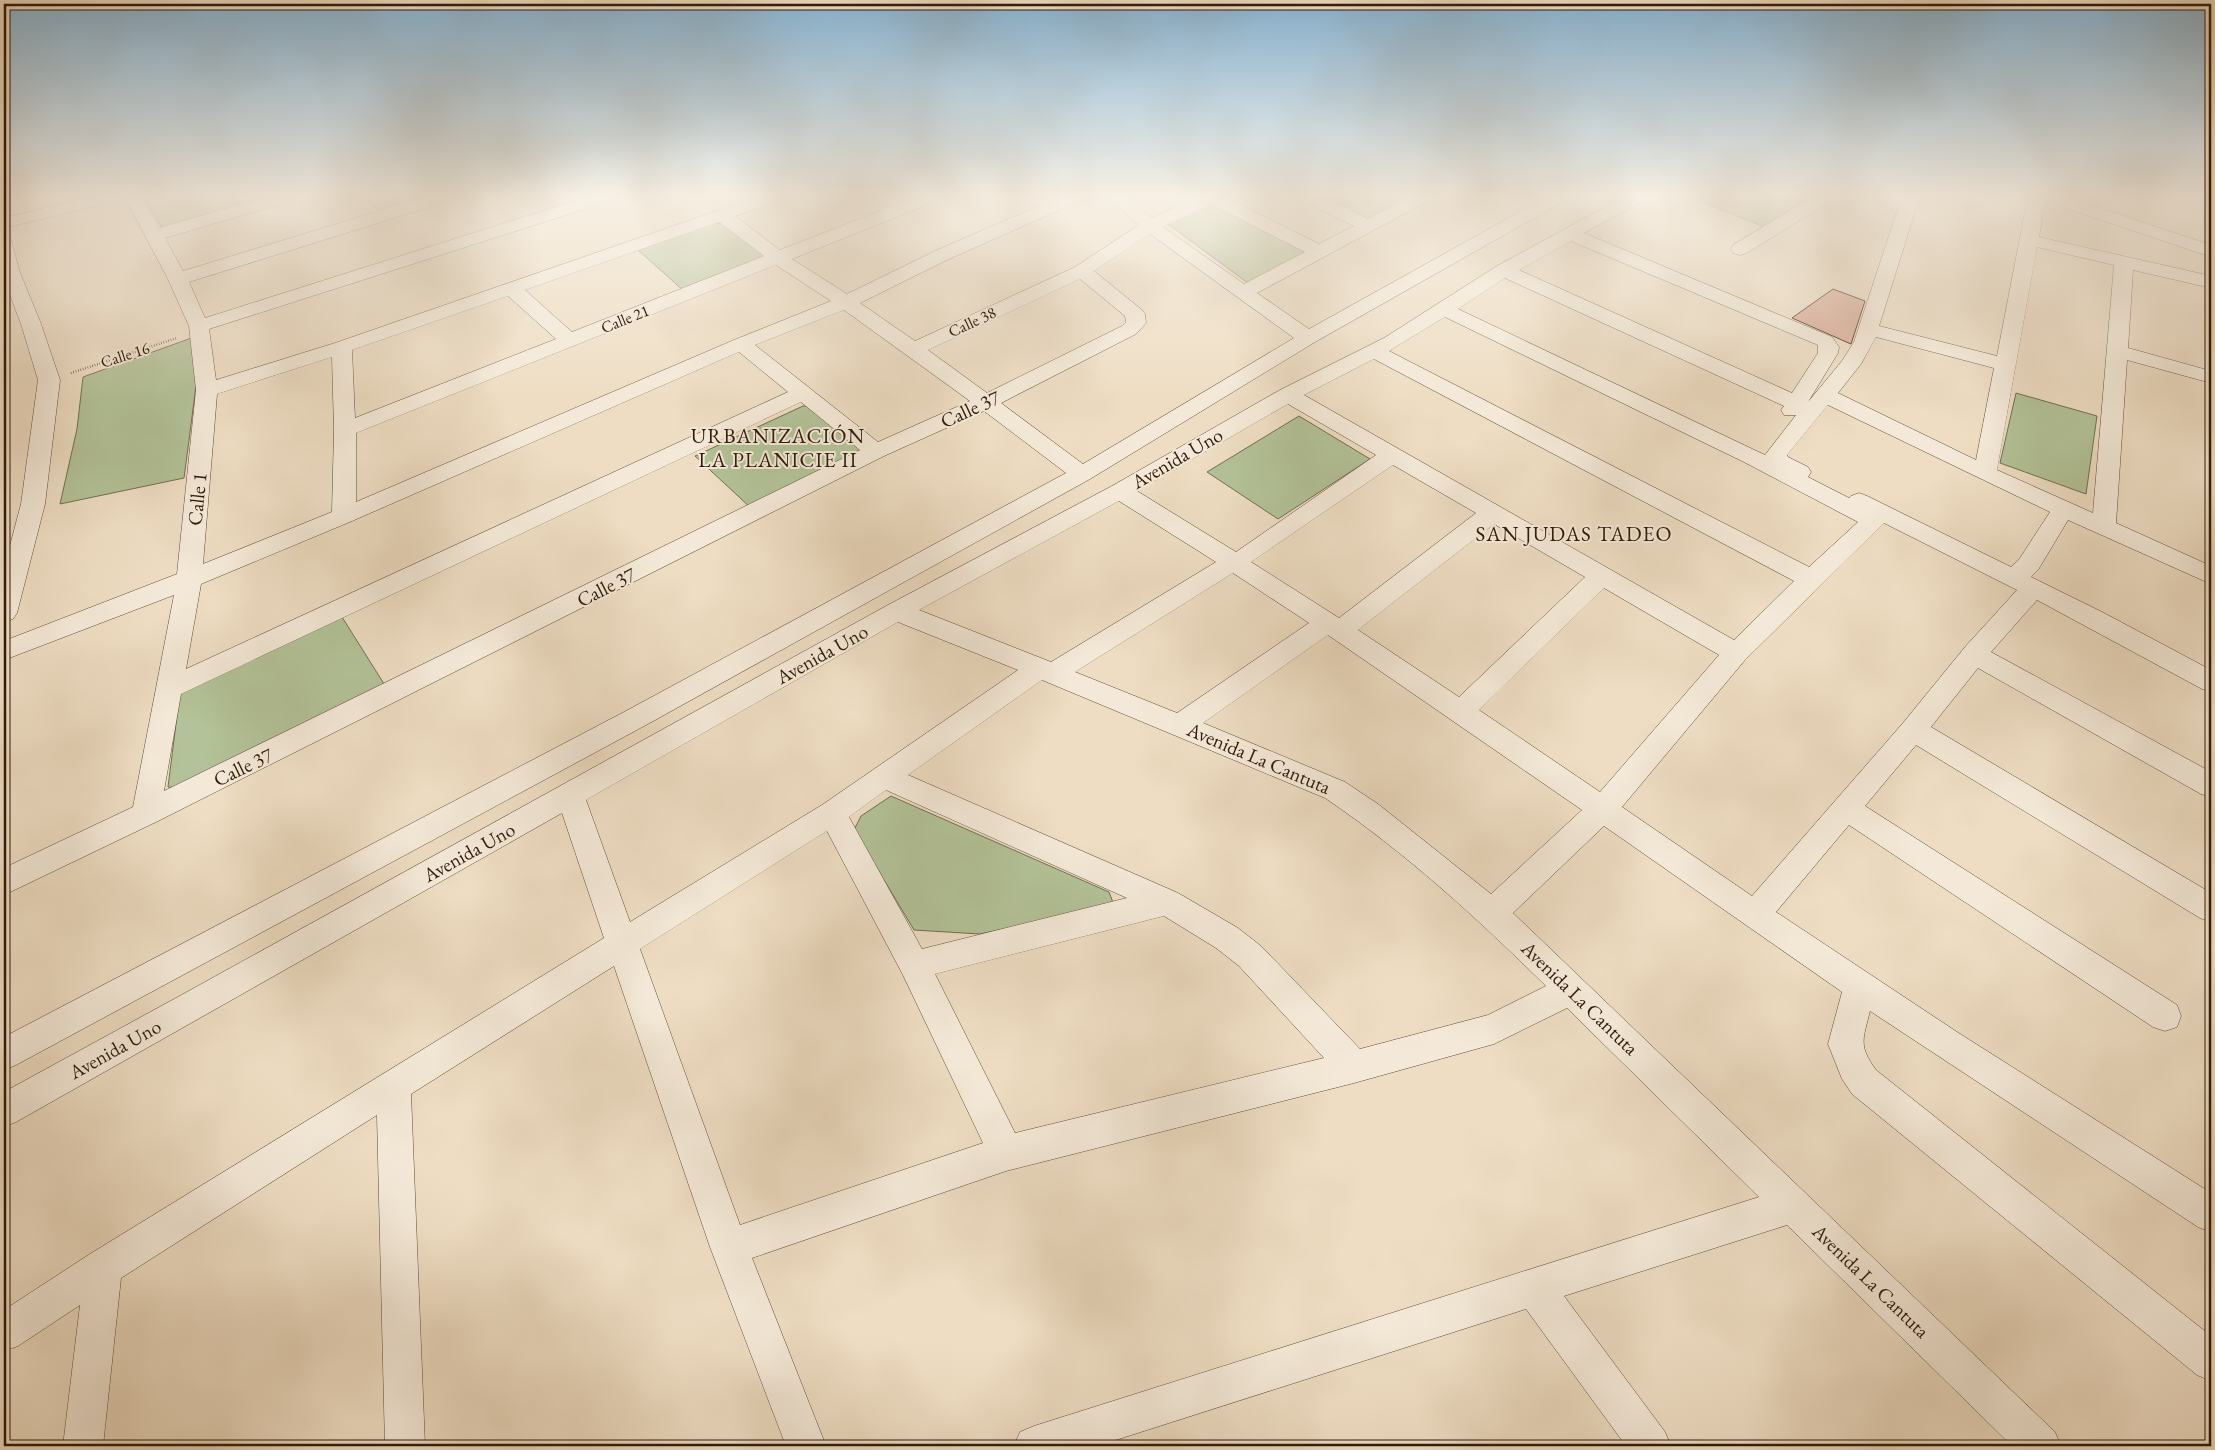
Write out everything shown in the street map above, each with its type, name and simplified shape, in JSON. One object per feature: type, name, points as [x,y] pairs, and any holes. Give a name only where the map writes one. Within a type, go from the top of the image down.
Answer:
[{"type":"street","points":[[4,613],[32,504],[49,380],[9,264]]},
{"type":"street","name":"Calle 1","points":[[146,814],[189,580],[207,390],[200,328],[170,264]]},
{"type":"street","points":[[178,278],[225,264]]},
{"type":"street","points":[[200,328],[398,264]]},
{"type":"street","points":[[207,390],[342,347],[579,264]]},
{"type":"street","name":"Calle 21","points":[[345,430],[764,264]]},
{"type":"street","points":[[787,264],[914,349],[1082,474]]},
{"type":"street","points":[[4,651],[189,580],[344,516],[741,344],[846,302],[924,264]]},
{"type":"street","name":"Calle 38","points":[[914,349],[1082,271],[1093,264]]},
{"type":"street","points":[[1204,264],[1308,338]]},
{"type":"street","points":[[1244,292],[1298,264]]},
{"type":"street","name":"Avenida Uno","points":[[4,1054],[636,718],[1082,474],[1308,338],[1440,264]]},
{"type":"street","name":"Avenida Uno","points":[[4,1110],[570,796],[897,611],[1120,491],[1288,395],[1374,351],[1516,264]]},
{"type":"street","points":[[1641,264],[1817,337],[1825,341],[1829,347],[1822,366],[1798,404],[1752,457]]},
{"type":"street","points":[[1889,264],[1864,342],[1851,364],[1776,454],[1778,461],[2211,682]]},
{"type":"street","points":[[1985,472],[2024,264]]},
{"type":"street","points":[[2104,527],[2124,264]]},
{"type":"street","points":[[2131,264],[2211,282]]},
{"type":"street","points":[[1504,270],[1798,404]]},
{"type":"street","name":"Calle 37","points":[[4,882],[146,814],[876,451],[986,402],[1129,330],[1136,322],[1135,314],[1082,271]]},
{"type":"street","points":[[510,287],[570,342]]},
{"type":"street","points":[[1443,309],[1752,457],[1874,521],[1811,579],[1736,653],[1603,809],[1492,913]]},
{"type":"street","points":[[1868,329],[2005,365]]},
{"type":"street","points":[[741,344],[876,451]]},
{"type":"street","points":[[342,347],[345,430],[344,516]]},
{"type":"street","points":[[1374,351],[1811,579]]},
{"type":"street","points":[[2117,351],[2211,377]]},
{"type":"street","points":[[1822,366],[1842,373]]},
{"type":"street","points":[[168,688],[803,393]]},
{"type":"street","points":[[1825,394],[1985,472],[2211,576]]},
{"type":"street","points":[[1288,395],[1736,653]]},
{"type":"street","points":[[4,1332],[103,1267],[832,813],[1045,672],[1241,558],[1392,455]]},
{"type":"street","points":[[1120,491],[1241,558],[1334,627],[1603,809],[1860,987],[2211,1214]]},
{"type":"street","points":[[1755,914],[1913,730],[1974,654],[2022,586],[2029,564],[2064,508]]},
{"type":"street","points":[[1180,725],[1334,627],[1492,513]]},
{"type":"street","points":[[1460,712],[1602,576]]},
{"type":"street","name":"Avenida La Cantuta","points":[[897,611],[1180,725],[1335,790],[1368,812],[1492,913],[2041,1446]]},
{"type":"street","points":[[1974,654],[2211,786]]},
{"type":"street","points":[[1913,730],[2211,909]]},
{"type":"street","points":[[884,777],[1167,902],[1227,938],[1250,956],[1354,1068]]},
{"type":"street","points":[[570,796],[729,1247],[806,1446]]},
{"type":"street","points":[[1846,808],[2165,1016]]},
{"type":"street","points":[[832,813],[914,965],[1006,1153]]},
{"type":"street","points":[[914,965],[1167,902]]},
{"type":"street","points":[[1860,987],[1846,1044],[1854,1068],[1864,1082],[2211,1361]]},
{"type":"street","points":[[729,1247],[1006,1153],[1354,1068],[1494,1029],[1572,989]]},
{"type":"street","points":[[394,1086],[405,1446]]},
{"type":"street","points":[[1034,1446],[1792,1205]]},
{"type":"street","points":[[82,1446],[103,1267]]},
{"type":"street","points":[[1533,1286],[1651,1446]]},
{"type":"path","name":"Calle 16","points":[[49,380],[200,328]]},
{"type":"green space","points":[[653,264],[747,264],[684,291]]},
{"type":"green space","points":[[1222,264],[1291,264],[1252,286]]},
{"type":"green space","points":[[197,336],[199,343],[195,394],[184,478],[60,504],[77,429],[83,377]]},
{"type":"green space","points":[[2016,393],[2097,416],[2086,494],[2000,463]]},
{"type":"green space","points":[[803,406],[815,406],[865,447],[752,509],[695,456]]},
{"type":"green space","points":[[1299,416],[1370,459],[1278,519],[1207,472]]},
{"type":"green space","points":[[342,617],[386,687],[185,788],[168,787],[180,692]]},
{"type":"green space","points":[[891,796],[1109,892],[1114,905],[980,934],[914,930],[854,830],[861,816]]},
{"type":"building","points":[[1833,289],[1865,301],[1851,344],[1792,318]]},
{"type":"district","name":"URBANIZACIÓN LA PLANICIE II","points":[[778,447]]},
{"type":"district","name":"SAN JUDAS TADEO","points":[[1574,533]]}]
